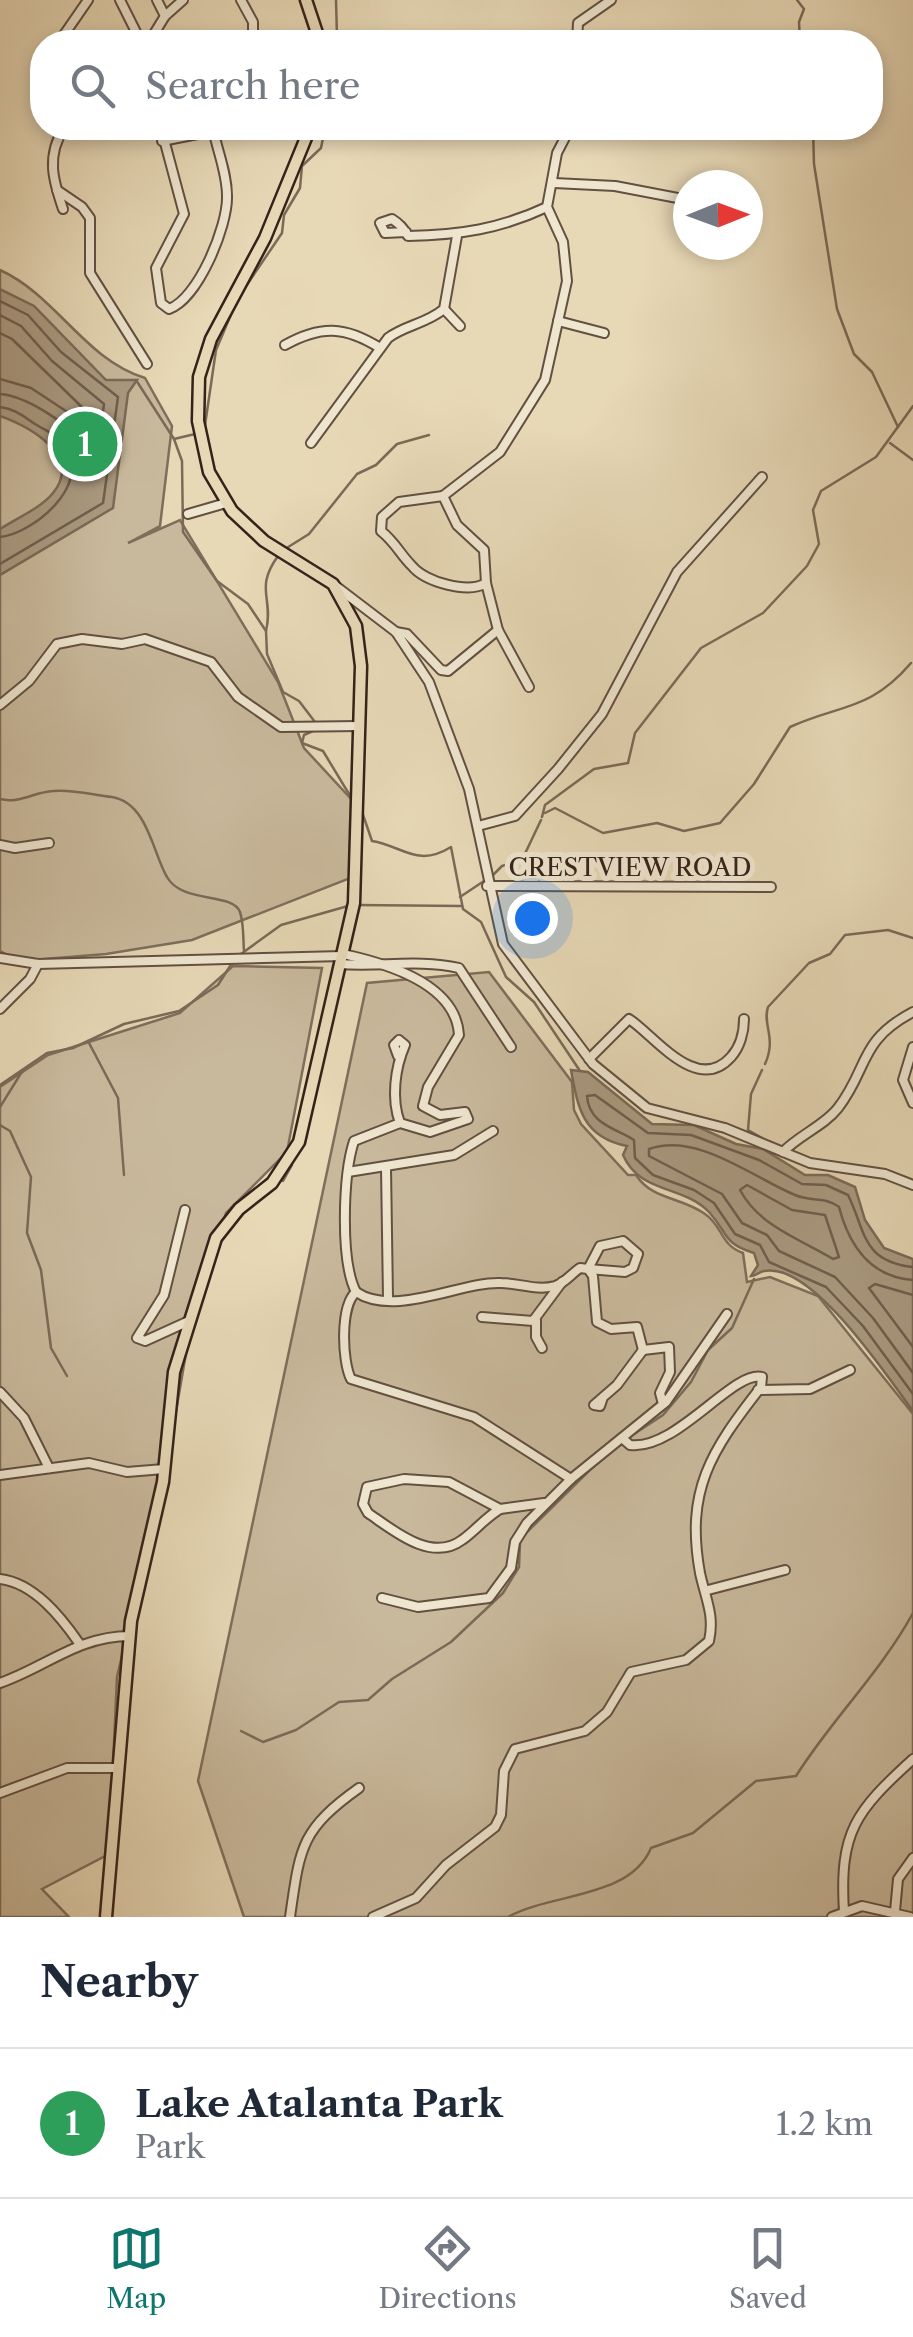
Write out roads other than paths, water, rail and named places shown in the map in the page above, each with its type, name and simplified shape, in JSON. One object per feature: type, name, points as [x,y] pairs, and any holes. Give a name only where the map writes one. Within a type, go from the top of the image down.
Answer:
[{"type":"main road","points":[[306,0],[316,30]]},
{"type":"main road","points":[[106,1917],[130,1636],[164,1469],[170,1393],[209,1254],[225,1223],[272,1183],[299,1142],[355,886],[359,726],[356,626],[333,584],[264,541],[226,503],[202,451],[199,377],[211,339],[265,238],[305,140]]},
{"type":"street","points":[[67,30],[88,0]]},
{"type":"street","points":[[120,0],[138,30]]},
{"type":"street","points":[[157,0],[165,16]]},
{"type":"street","points":[[154,30],[183,0]]},
{"type":"street","points":[[241,0],[253,30]]},
{"type":"street","points":[[578,30],[578,23],[611,0]]},
{"type":"street","points":[[60,140],[52,161],[63,210]]},
{"type":"street","points":[[166,140],[162,141],[184,214],[160,253],[156,268],[161,303],[169,309],[186,298],[207,264],[226,209],[224,168],[216,140]]},
{"type":"street","points":[[486,583],[466,588],[416,571],[400,546],[381,531],[382,517],[399,502],[442,496],[490,462],[539,393],[567,280],[566,260],[547,207],[557,153],[564,140]]},
{"type":"street","points":[[554,183],[614,186],[673,197]]},
{"type":"street","points":[[56,190],[82,207],[90,218],[90,273],[147,364]]},
{"type":"street","points":[[406,232],[457,236],[496,229],[547,207]]},
{"type":"street","points":[[311,443],[380,348],[399,330],[430,320],[444,309],[457,236]]},
{"type":"street","points":[[444,309],[460,326]]},
{"type":"street","points":[[558,322],[604,333]]},
{"type":"street","points":[[285,345],[308,332],[333,328],[380,348]]},
{"type":"street","points":[[478,826],[516,816],[558,769],[602,714],[677,572],[762,477]]},
{"type":"street","points":[[442,496],[456,525],[484,550],[486,583],[498,630],[529,687]]},
{"type":"street","points":[[188,514],[226,503]]},
{"type":"street","points":[[333,584],[396,632],[430,682],[452,736],[478,826],[488,886],[510,957],[589,1060],[626,1096],[647,1108],[724,1128],[810,1163],[885,1174],[913,1185]]},
{"type":"street","points":[[396,632],[408,634],[441,670],[448,671],[498,630]]},
{"type":"street","points":[[0,705],[29,681],[57,644],[82,639],[122,644],[138,638],[211,662],[238,697],[281,727],[359,726]]},
{"type":"street","points":[[0,845],[15,848],[49,843]]},
{"type":"street","name":"CRESTVIEW ROAD","points":[[488,886],[771,888]]},
{"type":"street","points":[[0,958],[38,964],[367,957],[431,988],[453,1008],[458,1022],[455,1047],[428,1087],[423,1106],[440,1116],[464,1112],[468,1118],[430,1132],[396,1125],[354,1141],[346,1213],[356,1292]]},
{"type":"street","points":[[0,1009],[30,979],[38,964]]},
{"type":"street","points":[[376,964],[459,968],[512,1047]]},
{"type":"street","points":[[783,1152],[802,1133],[831,1116],[877,1037],[913,1012]]},
{"type":"street","points":[[589,1060],[628,1019],[683,1063],[701,1069],[731,1057],[744,1019]]},
{"type":"street","points":[[913,1047],[903,1080],[913,1103]]},
{"type":"street","points":[[396,1125],[398,1056]]},
{"type":"street","points":[[348,1172],[454,1155],[494,1131]]},
{"type":"street","points":[[386,1167],[388,1298]]},
{"type":"street","points":[[184,1210],[167,1285],[139,1333],[140,1342],[189,1320]]},
{"type":"street","points":[[542,1348],[536,1337],[536,1320],[562,1282],[580,1268],[588,1269],[625,1272],[633,1268],[638,1254],[623,1241],[608,1242],[595,1251],[588,1269]]},
{"type":"street","points":[[588,1269],[593,1276],[597,1322],[611,1329],[637,1327],[643,1350]]},
{"type":"street","points":[[356,1292],[366,1298],[447,1296],[498,1282],[535,1288],[562,1282]]},
{"type":"street","points":[[356,1292],[350,1298],[346,1348],[351,1379],[474,1417],[571,1479]]},
{"type":"street","points":[[382,1598],[418,1607],[489,1598],[511,1568],[515,1542],[544,1503],[663,1404],[685,1380],[715,1326],[727,1314]]},
{"type":"street","points":[[482,1317],[536,1320]]},
{"type":"street","points":[[603,1397],[643,1350],[669,1347],[670,1372],[660,1393],[663,1404]]},
{"type":"street","points":[[758,1390],[806,1390],[850,1370]]},
{"type":"street","points":[[373,1917],[416,1898],[446,1865],[494,1827],[501,1814],[504,1771],[514,1749],[584,1731],[607,1712],[632,1672],[686,1660],[705,1648],[712,1627],[708,1590],[695,1542],[698,1493],[712,1457],[763,1382],[756,1375],[680,1428],[654,1440],[638,1446],[622,1438]]},
{"type":"street","points":[[0,1392],[24,1418],[49,1468]]},
{"type":"street","points":[[0,1476],[89,1463],[127,1472],[164,1469]]},
{"type":"street","points":[[500,1510],[468,1490],[437,1481],[374,1482],[363,1495],[368,1513],[407,1538],[434,1548],[456,1545],[500,1510],[544,1503]]},
{"type":"street","points":[[708,1590],[785,1570]]},
{"type":"street","points":[[0,1579],[16,1581],[33,1593],[80,1643]]},
{"type":"street","points":[[0,1683],[45,1664],[80,1643],[130,1636]]},
{"type":"street","points":[[844,1912],[844,1854],[852,1825],[876,1790],[913,1759]]},
{"type":"street","points":[[0,1793],[67,1768],[116,1768]]},
{"type":"street","points":[[290,1917],[300,1855],[310,1831],[359,1788]]},
{"type":"street","points":[[896,1911],[900,1874],[913,1858]]},
{"type":"street","points":[[832,1917],[862,1906],[911,1915]]},
{"type":"water","points":[[0,289],[34,306],[106,380],[137,380],[128,393],[113,508],[0,575],[0,529],[53,493],[61,480],[62,467],[57,455],[38,435],[0,416]]},
{"type":"water","points":[[571,1070],[588,1072],[652,1124],[694,1125],[736,1144],[763,1149],[805,1175],[828,1175],[855,1187],[865,1220],[884,1248],[913,1259],[913,1411],[826,1302],[783,1273],[764,1271],[751,1276],[758,1265],[754,1253],[731,1241],[699,1203],[640,1177],[623,1155],[627,1146],[601,1136],[585,1119]]},
{"type":"waterway","points":[[336,0],[337,30]]},
{"type":"waterway","points":[[797,0],[804,9],[799,30]]},
{"type":"waterway","points":[[204,432],[216,350],[238,298],[282,233],[284,215],[300,188],[302,166],[321,148],[323,140]]},
{"type":"waterway","points":[[813,140],[837,309],[854,354],[872,372],[898,427]]},
{"type":"waterway","points":[[136,380],[174,439],[182,461],[183,532],[217,581],[248,604],[266,631],[267,654],[283,692],[299,701],[315,722]]},
{"type":"waterway","points":[[542,817],[545,805],[594,769],[628,763],[635,733],[701,648],[763,613],[807,566],[819,544],[813,510],[821,491],[876,457],[913,406]]},
{"type":"waterway","points":[[174,439],[195,434]]},
{"type":"waterway","points":[[285,549],[309,534],[357,474],[376,465],[397,444],[429,435]]},
{"type":"waterway","points":[[890,443],[913,460]]},
{"type":"waterway","points":[[266,631],[267,577],[278,556]]},
{"type":"waterway","points":[[545,813],[555,808],[603,833],[657,823],[684,831],[720,823],[754,784],[790,727],[868,698],[911,663]]},
{"type":"waterway","points":[[315,730],[304,735],[302,743],[323,751],[352,799]]},
{"type":"waterway","points":[[0,799],[75,791],[124,801],[142,819],[174,885],[195,895],[228,902],[240,912],[244,951]]},
{"type":"waterway","points":[[360,806],[372,841],[419,856],[451,847],[463,909],[481,922],[506,977],[534,1002],[580,1071]]},
{"type":"waterway","points":[[491,877],[502,866],[522,860],[541,820]]},
{"type":"waterway","points":[[460,897],[484,881]]},
{"type":"waterway","points":[[356,905],[462,906]]},
{"type":"waterway","points":[[241,954],[281,925],[348,906]]},
{"type":"waterway","points":[[765,1064],[770,1047],[768,1007],[809,963],[830,954],[845,935],[888,930],[913,938]]},
{"type":"waterway","points":[[0,1085],[47,1053],[73,1048],[124,1024],[179,1011],[218,985],[232,963]]},
{"type":"waterway","points":[[310,1073],[327,998]]},
{"type":"waterway","points":[[88,1041],[118,1098],[124,1175]]},
{"type":"waterway","points":[[0,1107],[23,1070]]},
{"type":"waterway","points":[[762,1070],[751,1094],[748,1130],[767,1141]]},
{"type":"waterway","points":[[0,1125],[10,1131],[31,1177],[27,1233],[41,1270],[51,1348],[67,1376]]},
{"type":"waterway","points":[[283,1181],[292,1165]]},
{"type":"waterway","points":[[628,1438],[663,1415],[691,1382],[708,1350],[732,1328],[754,1279]]},
{"type":"waterway","points":[[523,1536],[600,1460]]},
{"type":"waterway","points":[[241,1731],[263,1742],[296,1730],[339,1702],[368,1700],[392,1679],[451,1642],[503,1593],[519,1567],[520,1542]]},
{"type":"waterway","points":[[508,1917],[608,1886],[641,1865],[651,1848],[693,1833],[756,1781],[796,1776],[886,1656],[913,1613]]},
{"type":"place","name":"Lake Atalanta Park","points":[[85,444]]}]
